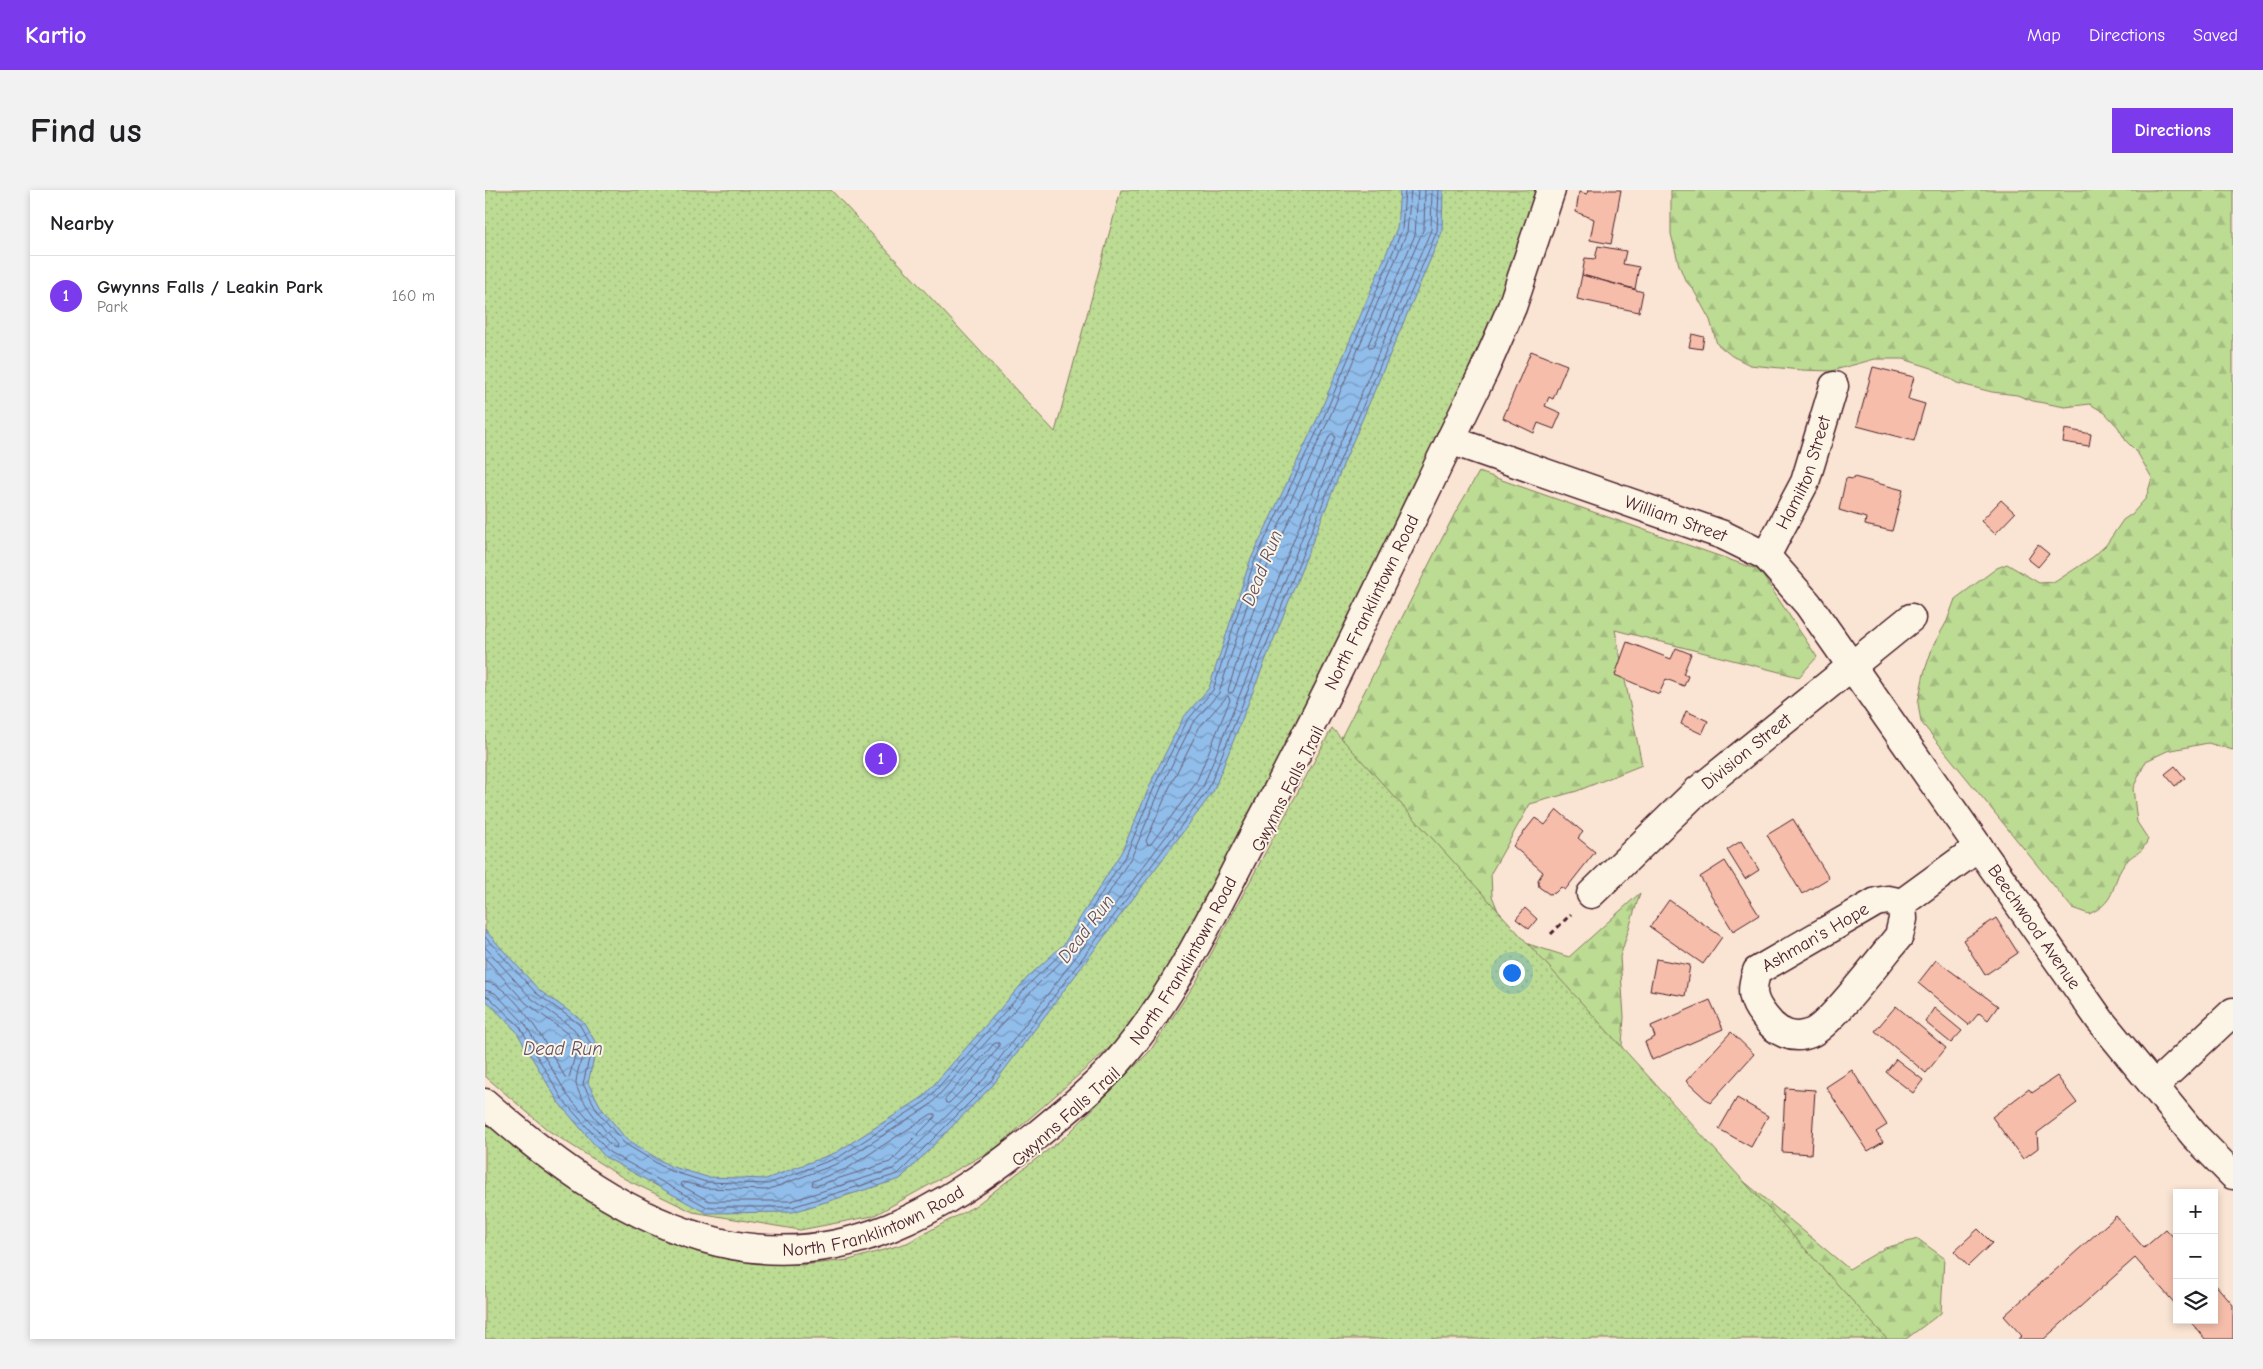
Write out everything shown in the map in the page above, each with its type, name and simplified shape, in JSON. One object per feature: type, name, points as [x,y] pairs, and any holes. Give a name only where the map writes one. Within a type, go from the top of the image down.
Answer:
[{"type":"street","name":"North Franklintown Road","points":[[485,1103],[580,1179],[623,1204],[682,1230],[720,1242],[764,1248],[809,1249],[869,1237],[914,1219],[1003,1162],[1065,1112],[1125,1054],[1184,968],[1295,759],[1484,371],[1512,307],[1551,190]]},
{"type":"street","name":"Hamilton Street","points":[[1766,556],[1805,482],[1835,386]]},
{"type":"street","name":"William Street","points":[[1450,440],[1723,535],[1766,556],[1808,604],[1853,667]]},
{"type":"street","name":"Division Street","points":[[1591,894],[1697,792],[1911,618]]},
{"type":"street","name":"Beechwood Avenue","points":[[1853,667],[2100,1020],[2194,1135],[2233,1175]]},
{"type":"street","points":[[1902,903],[1979,847]]},
{"type":"street","name":"Ashman's Hope","points":[[1888,900],[1902,903],[1903,919],[1899,936],[1823,1027],[1801,1036],[1775,1030],[1755,1004],[1751,988],[1757,971],[1876,902],[1888,900]]},
{"type":"street","points":[[2154,1086],[2233,1012]]},
{"type":"green space","points":[[485,190],[831,190],[1055,432],[1121,190],[1538,190],[1503,293],[1381,559],[1173,960],[1117,1041],[996,1148],[873,1216],[800,1230],[693,1212],[625,1179],[549,1131],[485,1076]]},
{"type":"green space","points":[[1671,190],[2233,190],[2233,750],[2208,743],[2167,751],[2146,761],[2133,788],[2137,822],[2148,839],[2141,851],[2130,858],[2121,869],[2110,897],[2099,909],[2089,914],[2072,908],[1921,722],[1918,703],[1924,673],[1933,646],[1947,621],[1955,599],[1997,568],[2007,564],[2039,583],[2055,582],[2093,557],[2106,545],[2123,520],[2132,514],[2146,498],[2152,478],[2137,452],[2126,441],[2118,427],[2105,413],[2090,404],[2065,407],[2033,401],[2017,395],[1992,392],[1957,383],[1932,368],[1903,359],[1875,359],[1831,371],[1750,365],[1732,356],[1717,344],[1710,320],[1693,289],[1685,280],[1679,265],[1671,234]]},
{"type":"green space","points":[[1479,472],[1759,570],[1817,657],[1799,677],[1615,630],[1642,765],[1577,791],[1530,804],[1491,873],[1492,896],[1509,938],[1569,957],[1640,893],[1620,957],[1624,1017],[1621,1059],[1674,1123],[1849,1269],[1885,1248],[1918,1239],[1944,1258],[1941,1313],[1906,1339],[1861,1339],[1311,797],[1455,513]]},
{"type":"green space","points":[[1332,728],[1887,1339],[485,1339],[485,1120],[519,1151],[630,1224],[728,1259],[802,1265],[849,1260],[907,1243],[975,1206],[1066,1136],[1150,1051],[1196,982]]},
{"type":"water","name":"Dead Run","points":[[1400,190],[1443,190],[1442,232],[1345,460],[1213,792],[993,1085],[900,1179],[793,1212],[706,1213],[605,1157],[559,1103],[516,1031],[485,999],[485,930],[539,990],[583,1021],[597,1045],[588,1083],[602,1109],[627,1140],[670,1166],[707,1177],[766,1179],[837,1152],[923,1097],[1028,977],[1064,944],[1122,851],[1154,776],[1183,718],[1209,688],[1250,561],[1318,417],[1397,228]]},
{"type":"building","points":[[1588,190],[1621,190],[1611,244],[1590,240],[1594,219],[1576,212],[1579,192],[1587,194]]},
{"type":"building","points":[[1598,246],[1626,251],[1623,264],[1639,267],[1635,289],[1582,275],[1585,258],[1595,259]]},
{"type":"building","points":[[1582,275],[1643,292],[1639,312],[1577,299]]},
{"type":"building","points":[[1692,334],[1704,337],[1702,349],[1689,347]]},
{"type":"building","points":[[1531,351],[1567,365],[1553,399],[1549,397],[1545,406],[1561,413],[1554,429],[1538,423],[1534,433],[1503,418]]},
{"type":"building","points":[[1873,367],[1914,377],[1908,399],[1925,404],[1914,441],[1857,426]]},
{"type":"building","points":[[2065,429],[2091,434],[2089,446],[2063,442]]},
{"type":"building","points":[[1854,477],[1903,490],[1892,531],[1865,525],[1866,518],[1839,510],[1846,478],[1853,479]]},
{"type":"building","points":[[2001,500],[2015,513],[1995,534],[1981,521]]},
{"type":"building","points":[[2038,545],[2049,554],[2038,567],[2028,559]]},
{"type":"building","points":[[1627,642],[1671,659],[1676,648],[1691,654],[1683,674],[1688,676],[1684,686],[1666,679],[1659,694],[1615,675]]},
{"type":"building","points":[[1686,711],[1708,721],[1702,734],[1681,724]]},
{"type":"building","points":[[2175,766],[2185,778],[2175,786],[2165,774]]},
{"type":"building","points":[[1557,810],[1583,832],[1578,838],[1595,852],[1565,890],[1561,887],[1555,893],[1549,894],[1539,887],[1538,880],[1543,872],[1513,846],[1535,818],[1545,825]]},
{"type":"building","points":[[1793,819],[1829,878],[1802,894],[1767,835]]},
{"type":"building","points":[[1741,841],[1759,870],[1745,879],[1727,850]]},
{"type":"building","points":[[1725,861],[1759,915],[1733,931],[1700,877]]},
{"type":"building","points":[[1669,900],[1722,937],[1703,964],[1650,927]]},
{"type":"building","points":[[1525,908],[1537,919],[1529,929],[1516,919]]},
{"type":"building","points":[[1996,918],[2018,953],[1985,975],[1963,940]]},
{"type":"building","points":[[1656,959],[1690,965],[1685,996],[1650,990]]},
{"type":"building","points":[[1936,960],[1998,1006],[1988,1020],[1979,1013],[1969,1025],[1918,983]]},
{"type":"building","points":[[1710,1000],[1723,1029],[1652,1060],[1645,1042],[1655,1037],[1651,1026]]},
{"type":"building","points":[[1896,1006],[1946,1048],[1926,1073],[1875,1031]]},
{"type":"building","points":[[1934,1008],[1962,1031],[1951,1043],[1925,1022]]},
{"type":"building","points":[[1731,1032],[1754,1054],[1710,1103],[1686,1081]]},
{"type":"building","points":[[1896,1059],[1923,1080],[1913,1093],[1886,1072]]},
{"type":"building","points":[[1852,1070],[1887,1125],[1876,1132],[1883,1142],[1868,1151],[1826,1087]]},
{"type":"building","points":[[2057,1076],[2077,1103],[2037,1133],[2038,1148],[2023,1159],[1992,1117],[2029,1089],[2032,1093]]},
{"type":"building","points":[[1785,1088],[1815,1090],[1811,1154],[1782,1152]]},
{"type":"building","points":[[1737,1098],[1768,1116],[1751,1147],[1719,1129]]},
{"type":"building","points":[[2116,1216],[2144,1248],[2166,1229],[2173,1237],[2173,1301],[2135,1258],[2044,1339],[2018,1339],[2022,1336],[2004,1316]]},
{"type":"building","points":[[1978,1229],[1992,1243],[1968,1266],[1954,1251]]},
{"type":"building","points":[[2218,1288],[2233,1305],[2233,1339],[2205,1339],[2192,1324],[2218,1324]]},
{"type":"place","name":"Gwynns Falls / Leakin Park","points":[[881,759]]}]
